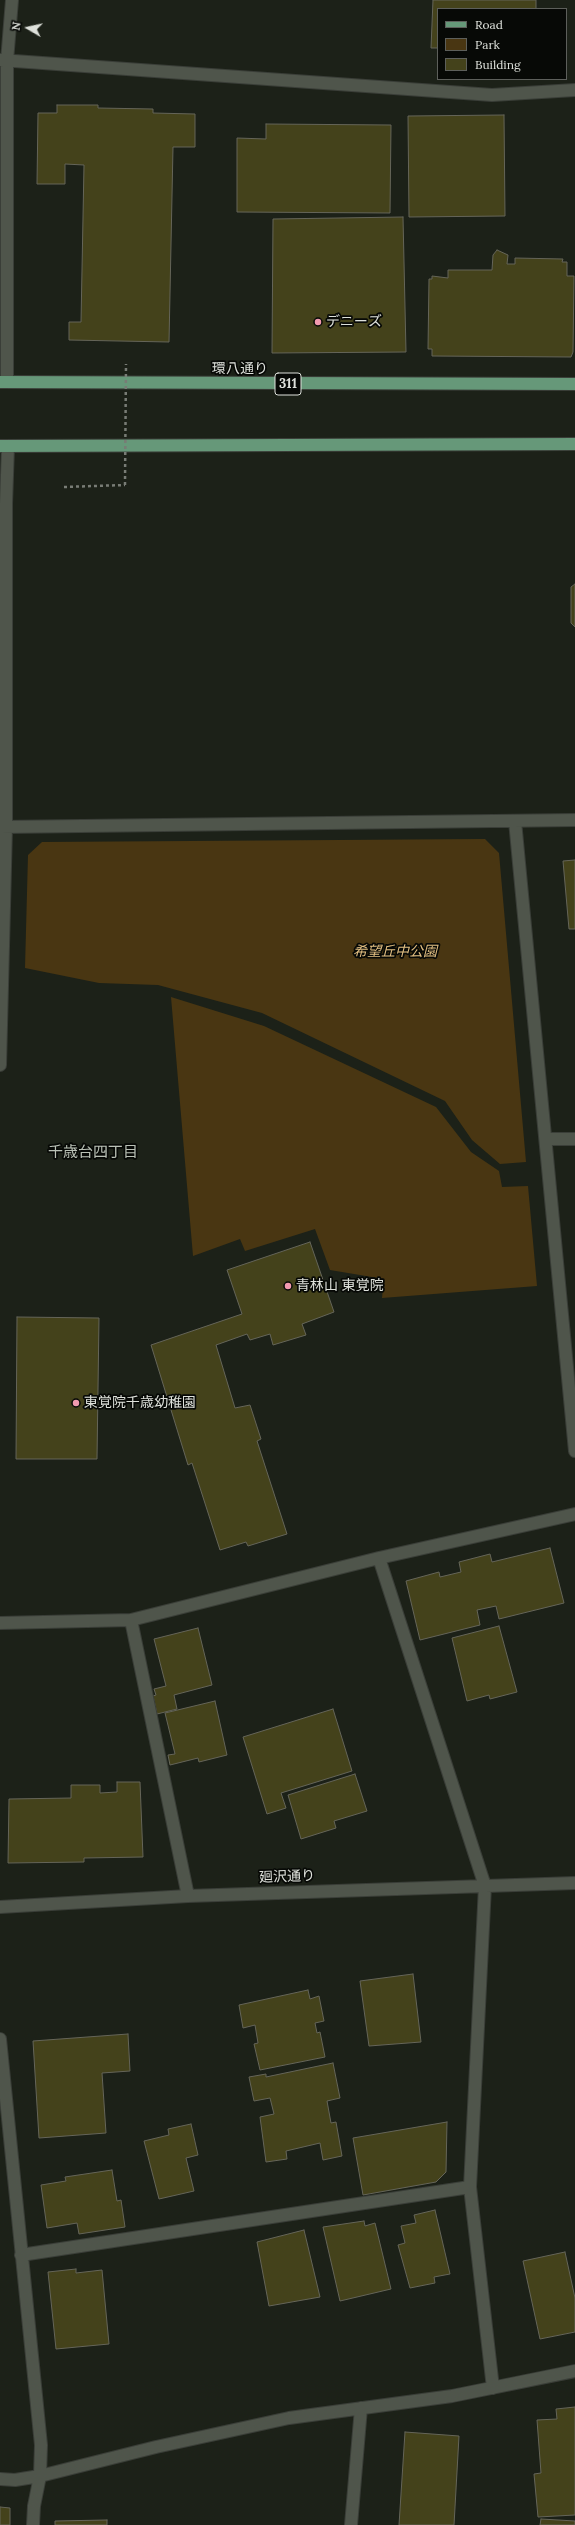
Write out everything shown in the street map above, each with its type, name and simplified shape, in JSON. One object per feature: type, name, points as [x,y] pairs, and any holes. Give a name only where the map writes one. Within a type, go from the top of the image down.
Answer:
[{"type":"main road","name":"環八通り","points":[[4,382],[575,384]]},
{"type":"main road","points":[[4,446],[575,444]]},
{"type":"street","points":[[4,382],[4,60],[12,0]]},
{"type":"street","points":[[4,60],[492,95],[575,90]]},
{"type":"street","points":[[0,1065],[6,504],[4,446]]},
{"type":"street","points":[[3,827],[575,820]]},
{"type":"street","points":[[515,821],[575,1450]]},
{"type":"street","points":[[546,1139],[575,1139]]},
{"type":"street","points":[[0,1623],[131,1620],[378,1558],[575,1514]]},
{"type":"street","points":[[378,1558],[485,1886],[470,2187],[493,2388]]},
{"type":"street","points":[[131,1620],[188,1896]]},
{"type":"street","name":"廻沢通り","points":[[0,1907],[188,1896],[575,1883]]},
{"type":"street","points":[[0,2039],[41,2445],[40,2476],[34,2506],[33,2525]]},
{"type":"street","points":[[21,2255],[470,2187]]},
{"type":"street","points":[[0,2479],[15,2480],[40,2476],[156,2447],[289,2418],[452,2396],[575,2371]]},
{"type":"street","points":[[351,2525],[361,2408]]},
{"type":"path","points":[[64,487],[125,485],[126,364]]},
{"type":"green space","name":"希望丘中公園","points":[[485,839],[499,853],[526,1162],[500,1164],[472,1140],[445,1101],[262,1013],[158,985],[99,983],[25,968],[28,855],[42,842]]},
{"type":"green space","points":[[171,997],[264,1026],[436,1107],[471,1152],[499,1171],[502,1187],[528,1186],[537,1286],[382,1298],[384,1279],[330,1270],[315,1229],[245,1251],[240,1239],[193,1256]]},
{"type":"building","points":[[433,0],[536,0],[536,8],[437,8],[437,48],[431,48]]},
{"type":"building","points":[[57,105],[98,105],[98,108],[153,109],[153,113],[195,114],[195,147],[173,147],[169,342],[69,340],[69,322],[81,322],[84,165],[65,164],[65,184],[37,184],[38,113],[57,113]]},
{"type":"building","points":[[504,115],[505,216],[409,217],[408,116]]},
{"type":"building","points":[[266,124],[391,125],[390,213],[237,212],[237,138],[266,139]]},
{"type":"building","points":[[403,217],[406,352],[272,353],[273,219]]},
{"type":"building","points":[[497,250],[508,255],[507,264],[515,264],[515,258],[563,259],[562,262],[567,262],[567,276],[574,276],[573,352],[571,357],[432,356],[432,349],[428,349],[429,279],[432,279],[432,276],[448,278],[448,270],[492,270],[493,255]]},
{"type":"building","points":[[575,584],[575,627],[571,623],[571,587]]},
{"type":"building","points":[[575,860],[575,929],[569,929],[563,861]]},
{"type":"building","points":[[310,1242],[334,1312],[302,1324],[306,1335],[273,1345],[270,1334],[250,1340],[247,1334],[216,1345],[235,1408],[250,1405],[261,1439],[257,1441],[287,1534],[248,1546],[246,1542],[220,1550],[192,1463],[188,1465],[151,1345],[242,1314],[227,1270]]},
{"type":"building","points":[[17,1317],[99,1318],[97,1459],[16,1459]]},
{"type":"building","points":[[550,1548],[564,1603],[499,1619],[496,1606],[477,1610],[480,1625],[420,1640],[406,1581],[439,1572],[440,1577],[461,1572],[459,1562],[490,1554],[492,1562]]},
{"type":"building","points":[[499,1626],[517,1692],[490,1699],[489,1695],[467,1701],[452,1638]]},
{"type":"building","points":[[198,1628],[212,1685],[174,1695],[177,1709],[157,1714],[153,1696],[156,1695],[154,1689],[166,1686],[154,1639]]},
{"type":"building","points":[[215,1701],[227,1755],[199,1762],[198,1758],[170,1765],[168,1755],[175,1754],[165,1713]]},
{"type":"building","points":[[333,1709],[352,1771],[281,1793],[286,1808],[267,1814],[243,1737]]},
{"type":"building","points":[[355,1774],[367,1811],[334,1821],[336,1828],[301,1839],[288,1795]]},
{"type":"building","points":[[117,1782],[140,1782],[143,1857],[84,1858],[84,1862],[8,1863],[9,1799],[71,1798],[71,1785],[100,1785],[100,1793],[117,1792]]},
{"type":"building","points":[[413,1974],[421,2042],[369,2046],[360,1981]]},
{"type":"building","points":[[308,1990],[310,1999],[319,1996],[324,2021],[315,2023],[317,2033],[320,2032],[325,2057],[260,2070],[254,2044],[258,2043],[255,2025],[243,2028],[239,2005]]},
{"type":"building","points":[[128,2034],[130,2071],[102,2073],[106,2133],[39,2138],[33,2041]]},
{"type":"building","points":[[333,2063],[340,2098],[327,2101],[331,2123],[336,2122],[342,2156],[323,2160],[320,2143],[286,2151],[287,2159],[266,2162],[260,2117],[274,2114],[270,2098],[254,2101],[249,2077],[266,2074],[266,2077]]},
{"type":"building","points":[[447,2122],[446,2172],[436,2182],[363,2195],[353,2138]]},
{"type":"building","points":[[191,2124],[198,2155],[186,2158],[194,2191],[159,2199],[144,2141],[169,2135],[168,2129]]},
{"type":"building","points":[[112,2170],[117,2201],[121,2200],[125,2227],[79,2234],[77,2223],[47,2228],[41,2185],[66,2181],[65,2177]]},
{"type":"building","points":[[435,2210],[450,2274],[434,2277],[435,2283],[410,2288],[398,2245],[405,2243],[401,2226],[416,2223],[414,2215]]},
{"type":"building","points":[[364,2221],[365,2226],[375,2223],[391,2289],[340,2301],[323,2227]]},
{"type":"building","points":[[304,2230],[320,2297],[269,2306],[257,2242]]},
{"type":"building","points":[[565,2252],[575,2298],[575,2332],[540,2339],[523,2261]]},
{"type":"building","points":[[76,2269],[76,2273],[102,2270],[109,2344],[56,2349],[48,2272]]},
{"type":"building","points":[[575,2407],[575,2515],[538,2517],[534,2474],[541,2473],[537,2420],[557,2419],[556,2409]]},
{"type":"building","points":[[405,2432],[459,2436],[454,2525],[399,2525]]},
{"type":"building","points":[[0,2507],[10,2508],[10,2525],[0,2525]]},
{"type":"building","points":[[541,2519],[575,2521],[575,2525],[540,2525]]},
{"type":"building","points":[[107,2520],[107,2525],[55,2525],[55,2521]]},
{"type":"place","name":"デニーズ","points":[[318,322]]},
{"type":"place","name":"青林山 東覚院","points":[[288,1286]]},
{"type":"place","name":"東覚院千歳幼稚園","points":[[76,1403]]},
{"type":"district","name":"千歳台四丁目","points":[[93,1153]]}]
